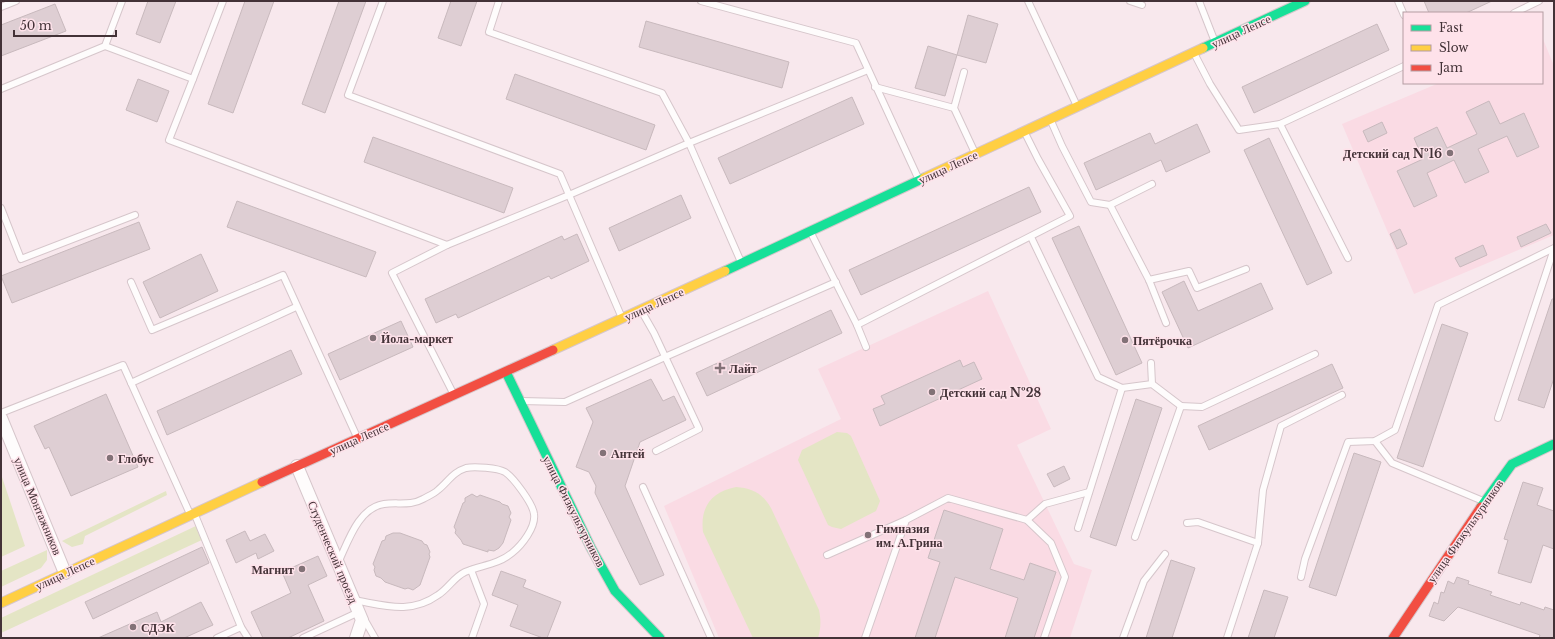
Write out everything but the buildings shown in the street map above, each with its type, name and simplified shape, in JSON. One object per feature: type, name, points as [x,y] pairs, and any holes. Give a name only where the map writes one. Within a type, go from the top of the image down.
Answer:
[{"type":"main road","name":"улица Лепсе","points":[[1,603],[192,514],[454,396],[811,232],[1077,106],[1305,1]]},
{"type":"main road","name":"улица Физкультурников","points":[[506,372],[591,548],[615,591],[660,638]]},
{"type":"main road","name":"улица Физкультурников","points":[[1393,638],[1484,502],[1512,464],[1553,446]]},
{"type":"street","name":"улица Монтажников","points":[[1,418],[65,573]]},
{"type":"street","name":"Студенческий проезд","points":[[297,466],[362,620],[356,638]]},
{"type":"lane","points":[[1,7],[16,1]]},
{"type":"lane","points":[[105,46],[122,1]]},
{"type":"lane","points":[[223,1],[169,140],[447,245]]},
{"type":"lane","points":[[383,1],[348,95],[560,174],[622,319]]},
{"type":"lane","points":[[499,1],[489,32],[662,93],[689,143],[741,264]]},
{"type":"lane","points":[[701,1],[856,42],[875,87],[919,181]]},
{"type":"lane","points":[[1028,1],[1077,106]]},
{"type":"lane","points":[[1130,1],[1142,5]]},
{"type":"lane","points":[[1199,1],[1216,43]]},
{"type":"lane","points":[[1398,1],[1403,12]]},
{"type":"lane","points":[[1516,12],[1539,1]]},
{"type":"lane","points":[[1,89],[105,46],[193,79]]},
{"type":"lane","points":[[1194,53],[1210,84],[1239,130],[1280,124],[1403,66]]},
{"type":"lane","points":[[454,396],[392,273],[447,245],[570,195],[689,143],[868,70]]},
{"type":"lane","points":[[964,72],[954,108],[976,154]]},
{"type":"lane","points":[[875,87],[954,108]]},
{"type":"lane","points":[[1051,119],[1062,146],[1090,202],[1110,205],[1152,184]]},
{"type":"lane","points":[[1280,124],[1348,258]]},
{"type":"lane","points":[[857,325],[1070,216],[1038,159],[1025,131]]},
{"type":"lane","points":[[1110,205],[1148,280],[1166,323]]},
{"type":"lane","points":[[1,208],[21,259],[135,215]]},
{"type":"lane","points":[[811,232],[857,325],[866,347]]},
{"type":"lane","points":[[1030,237],[1098,376],[1122,388],[1152,384],[1182,406],[1202,407],[1315,354]]},
{"type":"lane","points":[[1498,418],[1554,249]]},
{"type":"lane","points":[[1301,577],[1348,442],[1375,442],[1395,430],[1438,305],[1554,249]]},
{"type":"lane","points":[[1148,280],[1189,271],[1197,288],[1246,269]]},
{"type":"lane","points":[[130,282],[152,330],[282,275],[358,438]]},
{"type":"lane","points":[[519,401],[566,402],[836,282]]},
{"type":"lane","points":[[131,383],[296,307]]},
{"type":"lane","points":[[641,310],[699,429],[656,451]]},
{"type":"lane","points":[[1151,363],[1152,384]]},
{"type":"lane","points":[[1,413],[123,365],[248,638]]},
{"type":"lane","points":[[1078,528],[1122,388]]},
{"type":"lane","points":[[1227,638],[1258,543],[1263,490],[1281,426],[1342,395]]},
{"type":"lane","points":[[1136,538],[1182,406]]},
{"type":"lane","points":[[1375,442],[1392,463],[1484,502]]},
{"type":"lane","points":[[338,563],[357,524],[370,509],[384,504],[419,502],[438,491],[456,472],[468,468],[489,468],[505,472],[522,488],[534,514],[532,526],[524,540],[513,552],[497,562],[471,570],[457,577],[440,594],[431,600],[415,605],[397,608],[353,600]]},
{"type":"lane","points":[[643,487],[711,638]]},
{"type":"lane","points":[[1027,520],[1045,504],[1089,492]]},
{"type":"lane","points":[[827,555],[906,520],[948,498],[1027,520],[1051,543],[1065,577],[1044,638]]},
{"type":"lane","points":[[865,638],[906,520]]},
{"type":"lane","points":[[1187,523],[1198,522],[1258,543]]},
{"type":"lane","points":[[1123,638],[1144,581],[1165,554]]},
{"type":"lane","points":[[471,570],[484,604],[472,638]]},
{"type":"lane","points":[[353,600],[375,638]]},
{"type":"lane","points":[[303,638],[359,612]]},
{"type":"lane","points":[[217,638],[242,627]]},
{"type":"shaded area","points":[[1543,39],[1554,66],[1554,235],[1414,294],[1342,124],[1437,84],[1543,84]]},
{"type":"shaded area","name":"Гимназия им. А.Грина","points":[[988,291],[1051,429],[1017,445],[1074,564],[1092,570],[1070,638],[719,638],[664,506],[841,419],[818,369]]},
{"type":"green space","points":[[837,432],[847,433],[851,436],[880,501],[876,511],[841,529],[828,525],[798,460],[802,450]]},
{"type":"green space","points":[[1,474],[25,546],[1,557]]},
{"type":"green space","points":[[736,487],[756,492],[768,503],[771,508],[819,610],[820,631],[818,638],[753,638],[703,532],[703,515],[709,502],[727,489]]},
{"type":"green space","points":[[166,491],[167,495],[85,536],[83,544],[72,547],[62,541]]},
{"type":"green space","points":[[198,525],[204,539],[1,633],[1,618]]},
{"type":"green space","points":[[47,550],[47,560],[41,568],[1,587],[1,571]]},
{"type":"traffic: fast","points":[[1203,48],[1305,1]]},
{"type":"traffic: fast","points":[[725,271],[924,178]]},
{"type":"traffic: fast","points":[[506,372],[591,548],[615,591],[660,638]]},
{"type":"traffic: fast","points":[[1481,507],[1512,464],[1554,444]]},
{"type":"traffic: slow","points":[[924,178],[1203,48]]},
{"type":"traffic: slow","points":[[553,350],[725,271]]},
{"type":"traffic: slow","points":[[1,603],[262,482]]},
{"type":"traffic: jam","points":[[262,482],[553,350]]},
{"type":"traffic: jam","points":[[1393,638],[1481,507]]},
{"type":"place","name":"Детский сад №16","points":[[1450,153]]},
{"type":"place","name":"Йола-маркет","points":[[373,338]]},
{"type":"place","name":"Пятёрочка","points":[[1125,340]]},
{"type":"place","name":"Лайт","points":[[720,368]]},
{"type":"place","name":"Детский сад №28","points":[[932,392]]},
{"type":"place","name":"Антей","points":[[603,453]]},
{"type":"place","name":"Глобус","points":[[110,458]]},
{"type":"place","name":"Гимназия им. А.Грина","points":[[868,535]]},
{"type":"place","name":"Магнит","points":[[302,569]]},
{"type":"place","name":"СДЭК","points":[[133,627]]}]
